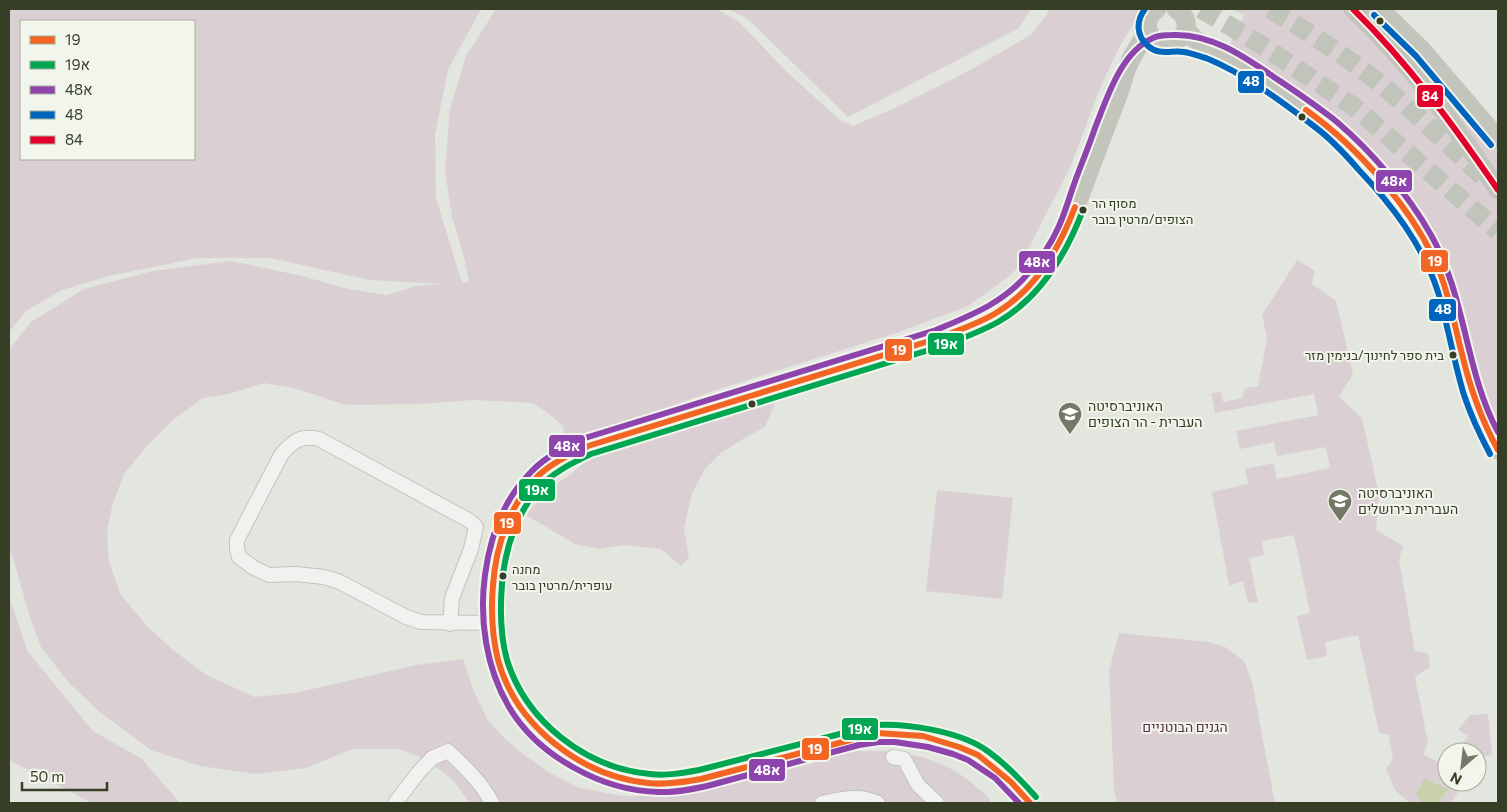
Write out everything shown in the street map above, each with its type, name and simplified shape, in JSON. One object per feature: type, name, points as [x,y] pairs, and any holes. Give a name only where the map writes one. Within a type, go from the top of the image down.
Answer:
[{"type":"street","points":[[1157,9],[1149,17],[1147,24],[1148,30],[1155,41],[1178,25]]},
{"type":"street","points":[[1353,9],[1378,32],[1414,73],[1498,190]]},
{"type":"street","points":[[1380,9],[1422,50],[1498,139]]},
{"type":"street","points":[[1178,25],[1192,45],[1213,52],[1256,75],[1320,119],[1341,137],[1407,212],[1432,254],[1442,279],[1470,384],[1482,420],[1498,450]]},
{"type":"street","points":[[1120,90],[1138,61],[1178,25]]},
{"type":"street","points":[[1030,803],[1011,782],[978,755],[924,736],[877,733],[701,779],[680,782],[648,783],[607,773],[592,767],[563,751],[548,740],[525,716],[514,700],[499,666],[493,624],[491,600],[496,561],[504,532],[517,504],[527,489],[544,471],[558,461],[588,446],[938,338],[989,317],[1014,300],[1042,270],[1067,230],[1125,73],[1148,30]]},
{"type":"street","points":[[450,624],[452,598],[471,548],[476,527],[470,521],[320,439],[309,437],[297,440],[289,446],[281,455],[237,540],[236,549],[239,557],[254,568],[269,575],[296,574],[324,577],[340,582],[406,617],[421,622],[450,624],[493,624]]},
{"type":"street","points":[[395,803],[432,758],[448,751],[466,768],[492,803]]},
{"type":"street","points":[[893,757],[904,759],[918,784],[937,803]]},
{"type":"street","points":[[822,803],[846,798],[869,799],[878,803]]},
{"type":"green space","points":[[9,9],[481,9],[448,70],[435,135],[436,198],[462,283],[469,282],[452,217],[445,171],[450,109],[466,56],[496,9],[716,9],[738,21],[787,72],[840,120],[853,126],[897,107],[963,74],[1031,35],[1050,9],[1142,9],[1120,46],[1100,88],[1070,168],[1018,268],[968,306],[899,332],[713,391],[565,445],[563,426],[533,403],[473,400],[422,404],[352,405],[343,404],[294,388],[264,383],[229,394],[203,398],[173,420],[146,447],[124,474],[112,506],[107,532],[109,562],[121,595],[146,625],[173,650],[205,674],[254,697],[295,693],[416,665],[463,659],[473,689],[487,719],[504,738],[523,754],[550,773],[577,787],[621,796],[659,796],[844,752],[878,751],[912,755],[944,765],[973,784],[992,803],[470,803],[453,780],[427,760],[400,749],[352,749],[306,768],[256,774],[200,766],[151,750],[101,713],[69,683],[41,647],[29,614],[9,550],[9,350],[31,322],[84,289],[153,271],[231,261],[302,276],[348,289],[387,295],[416,286],[441,284],[370,280],[270,258],[197,258],[109,276],[62,290],[26,311],[9,332]]},
{"type":"green space","points":[[729,9],[1031,9],[1019,28],[848,117],[748,19]]},
{"type":"green space","points":[[1231,9],[1341,9],[1367,31],[1455,136],[1498,200],[1498,440],[1403,198],[1227,51],[1244,15]]},
{"type":"green space","points":[[1361,9],[1371,9],[1391,26],[1498,147],[1498,180]]},
{"type":"green space","points":[[1297,260],[1315,271],[1312,284],[1336,301],[1353,374],[1339,397],[1362,418],[1379,495],[1376,530],[1403,546],[1399,560],[1415,651],[1428,653],[1430,667],[1415,677],[1428,743],[1423,754],[1437,762],[1437,792],[1458,792],[1451,803],[1410,803],[1395,790],[1386,769],[1393,759],[1389,735],[1379,733],[1358,635],[1325,642],[1327,656],[1307,660],[1297,616],[1310,613],[1294,535],[1262,541],[1264,555],[1249,558],[1258,602],[1248,603],[1243,581],[1229,586],[1212,492],[1248,484],[1245,469],[1274,463],[1277,479],[1330,468],[1326,447],[1277,456],[1274,442],[1240,449],[1236,431],[1318,415],[1314,394],[1215,413],[1211,393],[1221,392],[1223,402],[1242,398],[1245,388],[1258,386],[1267,338],[1262,315]]},
{"type":"green space","points":[[775,403],[765,427],[721,453],[705,469],[692,493],[684,528],[689,557],[681,566],[661,549],[624,545],[599,549],[575,544],[526,515],[545,492],[591,457]]},
{"type":"green space","points":[[937,490],[1013,498],[1002,599],[926,591]]},
{"type":"green space","points":[[9,597],[28,652],[93,731],[142,759],[180,803],[92,803],[9,760]]},
{"type":"green space","name":"הגנים הבוטניים","points":[[1119,633],[1209,642],[1225,647],[1244,661],[1252,682],[1275,803],[1117,803],[1114,790],[1109,671]]},
{"type":"green space","points":[[1488,714],[1492,755],[1487,756],[1487,742],[1464,742],[1468,736],[1458,730],[1470,715]]},
{"type":"shaded area","points":[[1424,779],[1437,784],[1437,792],[1446,792],[1438,803],[1423,803],[1416,794]]},
{"type":"tunnel","points":[[1201,9],[1255,41],[1353,106],[1498,231]]},
{"type":"tunnel","points":[[1270,9],[1352,62],[1378,82],[1420,118],[1486,180]]},
{"type":"transit line","name":"48","points":[[1145,9],[1140,18],[1139,33],[1148,46],[1156,51],[1184,52],[1206,58],[1235,72],[1262,89],[1302,117],[1343,152],[1394,211],[1415,242],[1432,275],[1442,305],[1464,395],[1490,454]]},
{"type":"transit line","name":"84","points":[[1353,9],[1393,51],[1430,96],[1498,190]]},
{"type":"transit line","name":"48","points":[[1374,15],[1416,56],[1491,145]]},
{"type":"transit line","name":"48א","points":[[1019,803],[995,778],[968,760],[928,747],[895,742],[859,745],[711,785],[672,792],[637,790],[616,785],[594,778],[574,768],[554,755],[521,725],[501,692],[486,643],[483,592],[487,561],[500,519],[513,494],[543,461],[563,448],[585,438],[936,330],[975,313],[1011,291],[1043,255],[1053,238],[1063,217],[1116,77],[1132,54],[1142,45],[1155,37],[1165,35],[1186,35],[1199,38],[1237,53],[1337,122],[1388,174],[1412,204],[1443,259],[1452,283],[1479,384],[1487,409],[1498,432]]},
{"type":"transit line","name":"19","points":[[1306,110],[1346,143],[1384,183],[1417,227],[1430,250],[1447,293],[1472,391],[1486,427],[1498,450]]},
{"type":"transit line","name":"19","points":[[1030,803],[1011,782],[978,755],[923,736],[877,733],[701,779],[675,783],[648,783],[623,778],[599,770],[555,744],[536,726],[520,706],[507,684],[498,660],[494,642],[493,585],[497,555],[512,512],[529,486],[550,466],[588,446],[939,338],[982,320],[1010,303],[1034,280],[1054,253],[1075,207]]},
{"type":"transit line","name":"19א","points":[[1036,797],[1004,764],[972,742],[930,729],[901,725],[875,725],[699,770],[675,774],[650,774],[626,770],[603,762],[561,738],[528,703],[516,682],[507,660],[503,641],[502,584],[506,556],[521,515],[536,491],[562,469],[591,454],[942,346],[991,326],[1013,312],[1027,300],[1050,274],[1069,243],[1083,210]]},
{"type":"place","name":"מסוף הר הצופים/מרטין בובר","points":[[1083,210]]},
{"type":"place","name":"בית ספר לחינוך/בנימין מזר","points":[[1453,355]]},
{"type":"place","name":"האוניברסיטה העברית - הר הצופים","points":[[1070,435]]},
{"type":"place","name":"האוניברסיטה העברית בירושלים","points":[[1340,522]]},
{"type":"place","name":"מחנה עופרית/מרטין בובר","points":[[503,576]]}]
